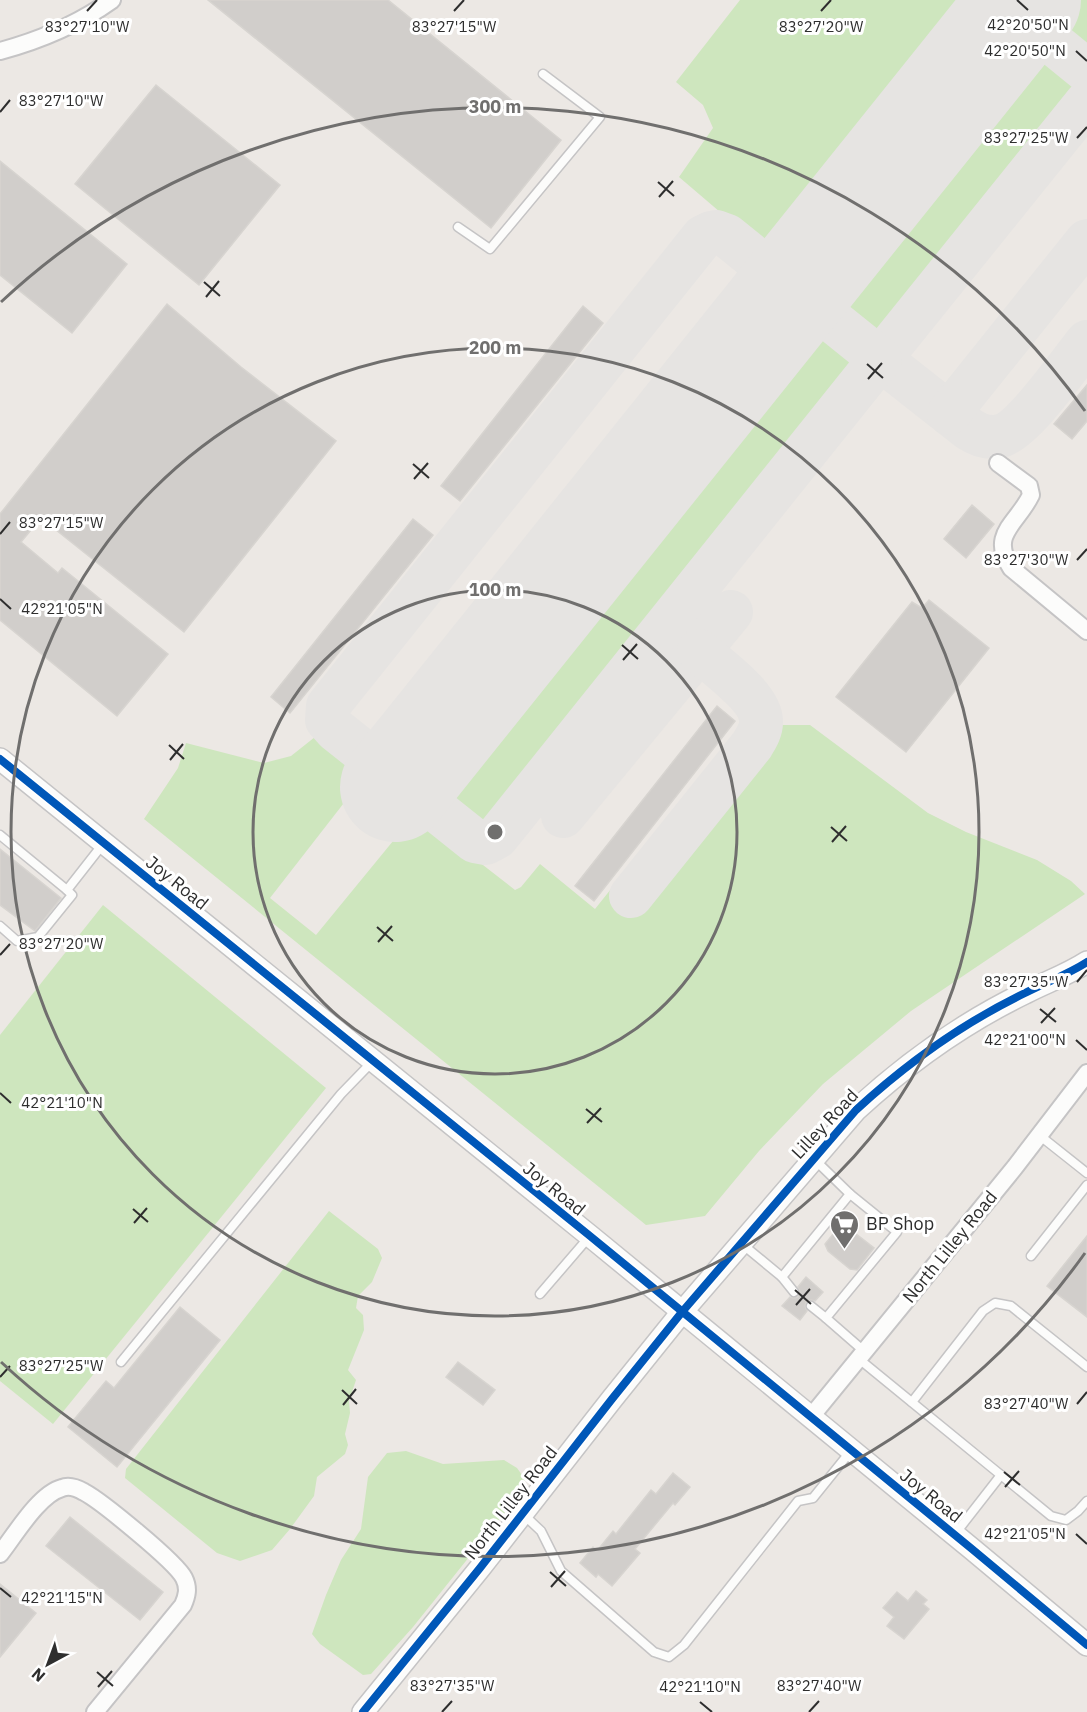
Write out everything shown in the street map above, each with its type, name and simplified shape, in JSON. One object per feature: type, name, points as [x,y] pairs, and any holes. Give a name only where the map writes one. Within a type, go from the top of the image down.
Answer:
[{"type":"street","points":[[0,51],[31,43],[58,32],[91,15],[112,0]]},
{"type":"street","points":[[998,463],[1029,486],[1031,495],[1025,507],[1009,526],[1001,543],[1003,555],[1011,568],[1087,631]]},
{"type":"street","name":"Joy Road","points":[[0,759],[590,1236],[1087,1646]]},
{"type":"street","name":"Lilley Road","points":[[682,1312],[813,1158],[856,1110],[880,1088],[923,1054],[959,1030],[1025,993],[1069,974],[1087,962]]},
{"type":"street","name":"North Lilley Road","points":[[810,1418],[1087,1073]]},
{"type":"street","name":"North Lilley Road","points":[[363,1712],[682,1312]]},
{"type":"street","points":[[0,1554],[42,1501],[52,1492],[64,1487],[73,1487],[92,1496],[172,1563],[184,1577],[187,1595],[183,1605],[96,1712]]},
{"type":"lane","points":[[458,227],[490,249],[600,117],[543,74]]},
{"type":"lane","points":[[0,835],[72,895],[38,937],[18,941],[0,926]]},
{"type":"lane","points":[[67,890],[104,843]]},
{"type":"lane","points":[[121,1362],[341,1094],[373,1061]]},
{"type":"lane","points":[[1039,1135],[1087,1173]]},
{"type":"lane","points":[[813,1158],[850,1194],[897,1232],[826,1318]]},
{"type":"lane","points":[[1031,1256],[1087,1185]]},
{"type":"lane","points":[[782,1277],[850,1194]]},
{"type":"lane","points":[[540,1294],[590,1236]]},
{"type":"lane","points":[[742,1244],[782,1277],[794,1292]]},
{"type":"lane","points":[[912,1402],[983,1311],[995,1303],[1011,1306],[1087,1367]]},
{"type":"lane","points":[[811,1306],[912,1402],[1051,1516],[1066,1520],[1078,1512],[1087,1501]]},
{"type":"lane","points":[[523,1514],[541,1531],[561,1571],[654,1652],[669,1657],[684,1645],[798,1501],[813,1498],[851,1451]]},
{"type":"lane","points":[[954,1535],[1001,1475]]},
{"type":"green space","points":[[740,0],[987,0],[782,257],[761,247],[679,177],[713,128],[703,105],[676,82]]},
{"type":"green space","points":[[1067,0],[1087,0],[1087,50],[1067,39],[1053,23],[1055,15]]},
{"type":"green space","points":[[1031,49],[1051,59],[1076,86],[1055,124],[908,309],[877,334],[863,326],[839,309],[828,298],[829,295],[1026,52]]},
{"type":"green space","points":[[809,328],[828,337],[854,363],[832,402],[504,809],[485,822],[474,821],[461,814],[442,795],[444,777],[797,338]]},
{"type":"green space","points":[[783,725],[810,725],[928,813],[966,832],[1037,860],[1071,881],[1085,894],[911,1011],[823,1084],[759,1151],[705,1216],[646,1225],[144,819],[178,768],[186,743],[264,763],[291,756],[320,733],[368,772],[270,898],[316,935],[416,813],[515,890],[521,887],[540,864],[595,909],[611,889],[634,908],[770,739],[773,728]]},
{"type":"green space","points":[[103,905],[326,1088],[53,1424],[0,1381],[0,1035]]},
{"type":"green space","points":[[329,1211],[378,1249],[382,1258],[372,1282],[358,1296],[356,1308],[363,1315],[364,1330],[348,1370],[356,1380],[349,1401],[350,1413],[345,1434],[348,1445],[345,1454],[317,1477],[314,1496],[272,1550],[240,1561],[217,1553],[125,1478],[126,1469]]},
{"type":"green space","points":[[406,1451],[443,1464],[504,1460],[517,1468],[525,1479],[522,1491],[413,1627],[371,1674],[363,1675],[320,1644],[312,1634],[341,1560],[361,1529],[368,1477],[387,1453]]},
{"type":"building","points":[[208,0],[388,0],[561,140],[491,228]]},
{"type":"building","points":[[156,85],[280,185],[199,285],[75,184]]},
{"type":"building","points":[[0,161],[127,264],[72,333],[0,275]]},
{"type":"building","points":[[167,304],[241,367],[336,441],[184,632],[41,518],[21,542],[58,573],[62,568],[168,654],[117,716],[0,620],[0,514]]},
{"type":"building","points":[[583,306],[603,323],[460,501],[441,486]]},
{"type":"building","points":[[1087,385],[1087,421],[1072,439],[1054,424]]},
{"type":"building","points":[[972,505],[994,524],[966,558],[944,539]]},
{"type":"building","points":[[413,519],[433,535],[290,713],[271,697]]},
{"type":"building","points":[[929,600],[989,648],[906,752],[836,697],[912,602],[922,608]]},
{"type":"building","points":[[717,706],[735,721],[594,901],[575,886]]},
{"type":"building","points":[[0,849],[61,898],[35,931],[0,905]]},
{"type":"building","points":[[842,1223],[874,1248],[857,1270],[850,1269],[828,1251],[825,1244]]},
{"type":"building","points":[[1087,1236],[1087,1317],[1047,1286]]},
{"type":"building","points":[[806,1277],[823,1292],[815,1301],[806,1302],[807,1311],[800,1320],[782,1306],[790,1297],[798,1297],[800,1292],[798,1287]]},
{"type":"building","points":[[180,1307],[220,1340],[117,1467],[68,1427],[106,1381],[114,1388]]},
{"type":"building","points":[[458,1362],[495,1390],[483,1405],[446,1377]]},
{"type":"building","points":[[673,1473],[690,1487],[675,1505],[673,1503],[635,1549],[640,1553],[612,1586],[598,1574],[596,1577],[580,1563],[593,1547],[597,1551],[613,1531],[616,1534],[651,1490],[656,1494]]},
{"type":"building","points":[[70,1517],[163,1592],[140,1620],[46,1546]]},
{"type":"building","points":[[0,1584],[36,1613],[0,1657]]},
{"type":"building","points":[[916,1591],[927,1600],[923,1604],[929,1609],[904,1639],[887,1626],[894,1617],[883,1608],[897,1592],[908,1601]]},
{"type":"taxiway","points":[[1016,13],[1087,71]]},
{"type":"taxiway","points":[[1087,102],[880,359],[969,429],[983,436],[996,437],[1010,431],[1033,410],[1087,342]]},
{"type":"taxiway","points":[[716,232],[727,236],[880,359],[497,837],[486,843],[475,841],[336,730],[327,720],[328,706],[703,237],[716,232]]},
{"type":"taxiway","points":[[949,413],[1087,241]]},
{"type":"taxiway","points":[[563,816],[731,612]]},
{"type":"taxiway","points":[[631,896],[752,745],[760,728],[759,713],[754,703],[726,674],[699,651]]},
{"type":"runway","points":[[395,787],[1026,0]]},
{"type":"cycle path","points":[[0,759],[590,1236],[1087,1645]]},
{"type":"cycle path","points":[[363,1712],[682,1312],[856,1110],[915,1061],[957,1031],[979,1017],[1087,962]]},
{"type":"place","name":"BP Shop","points":[[845,1250]]}]
